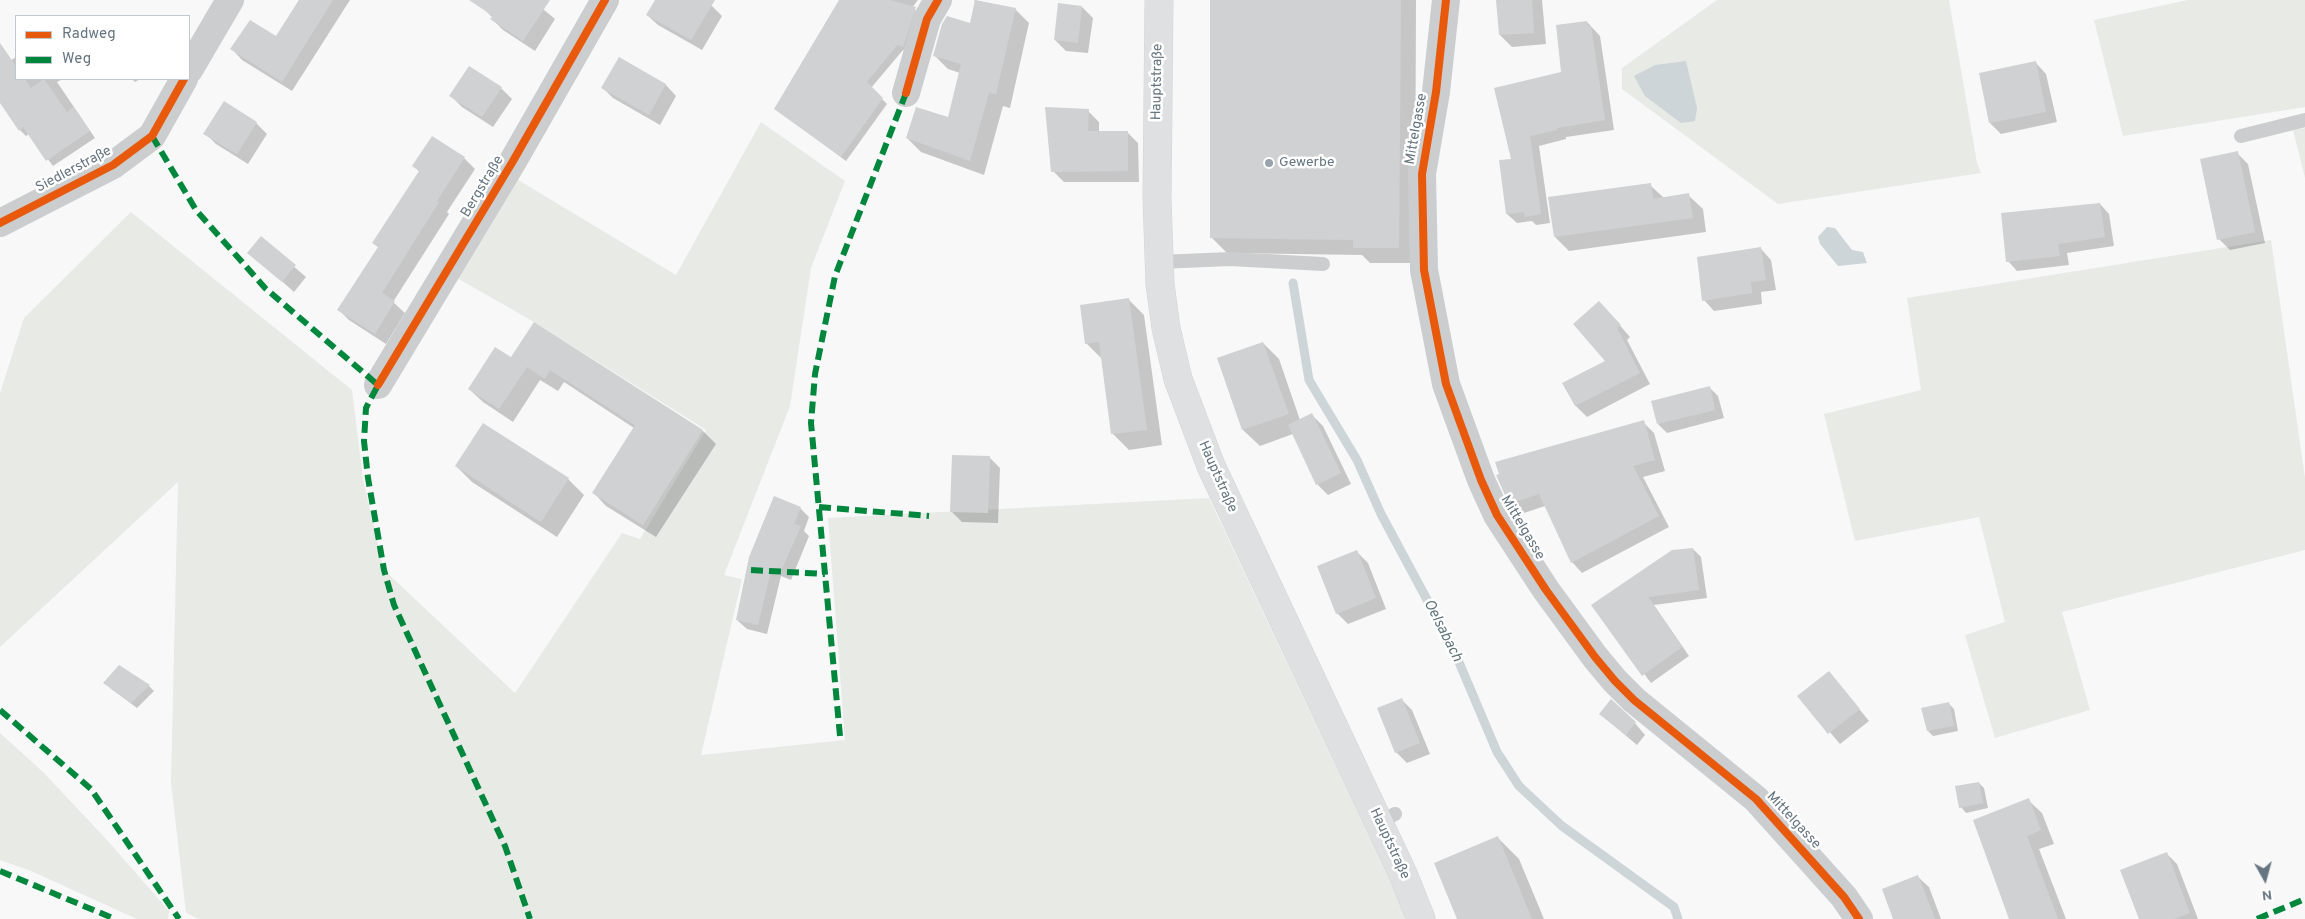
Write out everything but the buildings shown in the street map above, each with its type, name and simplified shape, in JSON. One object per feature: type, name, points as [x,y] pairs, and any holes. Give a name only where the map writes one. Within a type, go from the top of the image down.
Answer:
[{"type":"main road","name":"Hauptstraße","points":[[1159,0],[1157,198],[1159,262],[1166,328],[1178,380],[1211,466],[1387,818],[1403,874],[1421,919]]},
{"type":"street","points":[[190,68],[230,0]]},
{"type":"street","name":"Bergstraße","points":[[378,385],[513,161],[605,0]]},
{"type":"street","points":[[906,93],[927,19],[938,0]]},
{"type":"street","name":"Mittelgasse","points":[[1446,0],[1436,92],[1422,174],[1424,270],[1446,384],[1481,480],[1497,515],[1546,590],[1615,681],[1634,700],[1756,799],[1844,896],[1859,919]]},
{"type":"street","name":"Siedlerstraße","points":[[0,223],[113,165],[152,136],[183,80]]},
{"type":"lane","points":[[2240,136],[2305,120]]},
{"type":"lane","points":[[1159,262],[1230,259],[1323,264]]},
{"type":"shaded area","points":[[1717,0],[1949,0],[1977,163],[1981,173],[1778,204],[1622,89],[1622,68]]},
{"type":"shaded area","points":[[2188,0],[2305,0],[2305,107],[2123,136],[2094,20]]},
{"type":"shaded area","points":[[1686,61],[1697,108],[1695,121],[1681,123],[1645,96],[1634,76],[1655,65]]},
{"type":"shaded area","points":[[761,122],[845,181],[811,268],[790,406],[724,575],[742,579],[701,755],[845,740],[828,518],[1209,498],[1399,899],[1405,919],[199,919],[186,913],[171,782],[178,482],[0,647],[0,393],[24,318],[131,212],[352,390],[363,479],[384,570],[515,693],[622,533],[640,539],[706,430],[534,322],[457,278],[515,178],[676,275]]},
{"type":"shaded area","points":[[2305,128],[2305,178],[2293,130]]},
{"type":"shaded area","points":[[1827,227],[1835,228],[1852,250],[1863,252],[1867,263],[1838,266],[1820,244],[1818,237]]},
{"type":"shaded area","points":[[2271,240],[2305,478],[2305,550],[2062,612],[2090,710],[1995,738],[1965,635],[2005,622],[1979,517],[1855,541],[1824,414],[1921,390],[1907,298]]},
{"type":"shaded area","points":[[0,733],[43,772],[107,840],[169,911],[168,919],[137,919],[31,871],[0,860]]},
{"type":"waterway","name":"Oelsabach","points":[[1293,283],[1309,380],[1357,460],[1381,514],[1453,648],[1497,752],[1519,786],[1562,826],[1674,907],[1678,919]]},
{"type":"marked path","points":[[840,736],[811,423],[815,374],[835,276],[906,93]]},
{"type":"marked path","points":[[152,136],[196,210],[265,288],[378,385],[366,408],[364,441],[368,478],[384,570],[394,605],[505,846],[530,919]]},
{"type":"marked path","points":[[819,507],[929,516]]},
{"type":"marked path","points":[[751,570],[825,574]]},
{"type":"marked path","points":[[0,710],[91,789],[179,919]]},
{"type":"marked path","points":[[0,871],[115,919]]},
{"type":"marked path","points":[[2257,919],[2305,899]]},
{"type":"cycle path","points":[[378,385],[513,161],[605,0]]},
{"type":"cycle path","points":[[906,93],[927,19],[938,0]]},
{"type":"cycle path","points":[[1446,0],[1436,92],[1422,174],[1424,270],[1446,384],[1481,480],[1497,515],[1546,590],[1615,681],[1634,700],[1756,799],[1844,897],[1859,919]]},
{"type":"cycle path","points":[[0,223],[113,165],[152,136],[183,80]]},
{"type":"place","name":"Gewerbe","points":[[1269,163]]}]
